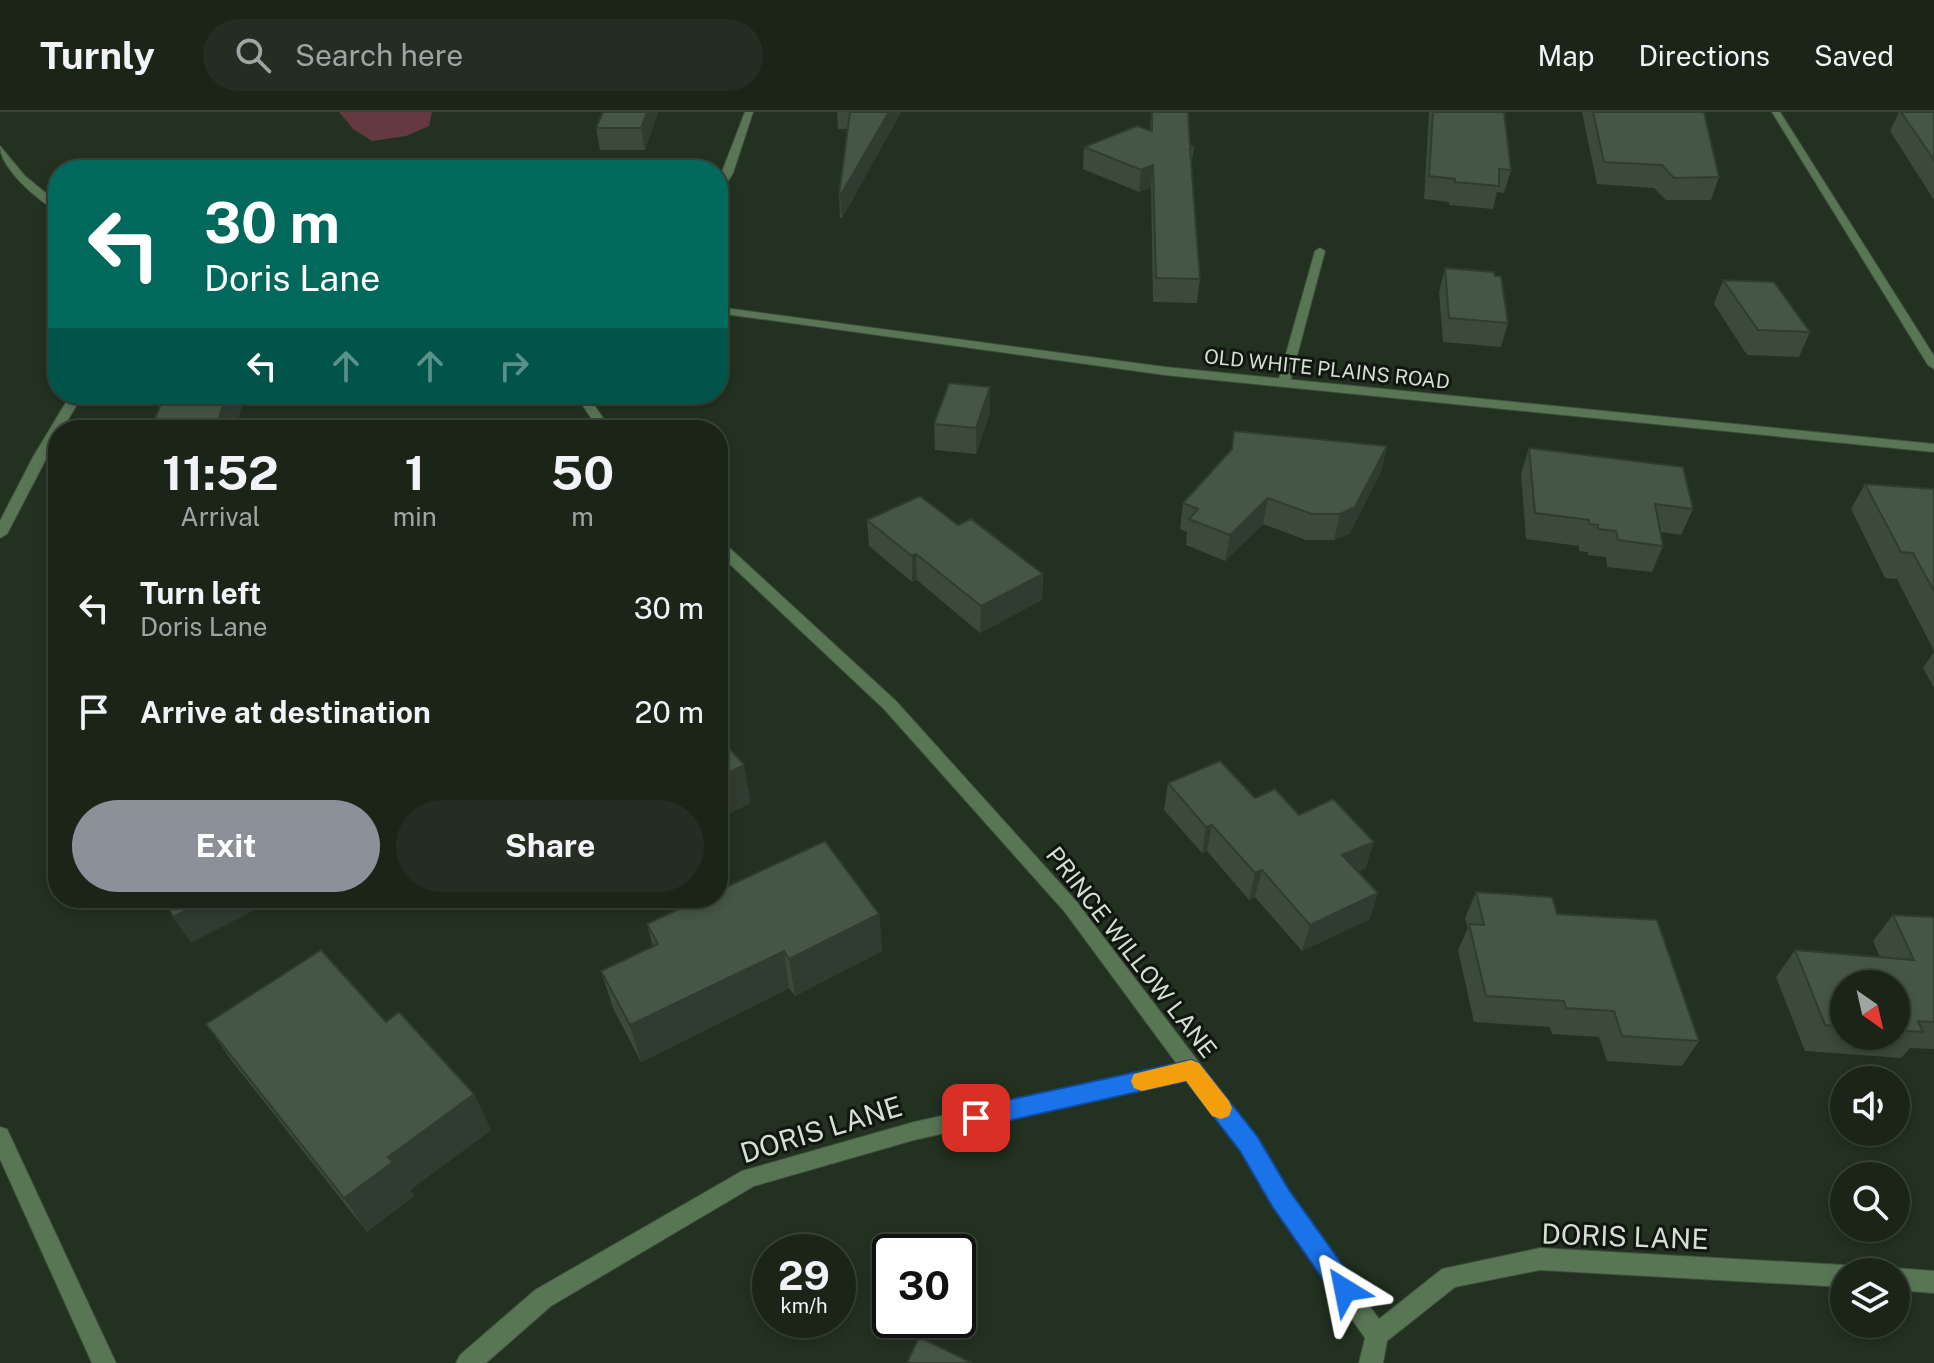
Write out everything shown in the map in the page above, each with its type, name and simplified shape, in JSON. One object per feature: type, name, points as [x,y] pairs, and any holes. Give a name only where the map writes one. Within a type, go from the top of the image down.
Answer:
[{"type":"street","points":[[728,173],[749,112]]},
{"type":"street","points":[[1776,112],[1934,365]]},
{"type":"street","points":[[0,149],[22,178],[48,200]]},
{"type":"street","points":[[1284,382],[1320,251]]},
{"type":"street","name":"OLD WHITE PLAINS ROAD","points":[[728,311],[1165,371],[1934,448]]},
{"type":"street","points":[[0,534],[48,442]]},
{"type":"street","name":"PRINCE WILLOW LANE","points":[[728,554],[890,705],[1070,906],[1248,1143],[1280,1198],[1377,1335]]},
{"type":"street","name":"DORIS LANE","points":[[468,1363],[543,1298],[749,1178],[914,1131],[1191,1070]]},
{"type":"street","points":[[0,1136],[104,1363]]},
{"type":"street","name":"DORIS LANE","points":[[1377,1335],[1450,1277],[1540,1259],[1830,1275]]},
{"type":"street","points":[[1910,1280],[1934,1282]]},
{"type":"street","points":[[1371,1363],[1377,1335]]},
{"type":"shaded area","points":[[339,112],[432,112],[429,126],[406,136],[372,141],[353,129]]},
{"type":"building","points":[[603,112],[647,112],[641,128],[596,128]]},
{"type":"building","points":[[850,112],[889,112],[840,196],[839,195]]},
{"type":"building","points":[[1152,112],[1188,112],[1190,145],[1194,147],[1190,148],[1200,279],[1156,278],[1153,165],[1141,170],[1084,147],[1137,126],[1152,131]]},
{"type":"building","points":[[1433,112],[1504,112],[1511,170],[1499,169],[1499,186],[1429,176]]},
{"type":"building","points":[[1593,112],[1704,112],[1719,177],[1674,178],[1662,165],[1604,162]]},
{"type":"building","points":[[1901,112],[1934,112],[1934,160]]},
{"type":"building","points":[[1445,268],[1494,272],[1495,276],[1501,276],[1508,323],[1449,318]]},
{"type":"building","points":[[1723,280],[1774,282],[1810,332],[1758,330]]},
{"type":"building","points":[[949,383],[990,387],[976,428],[934,424]]},
{"type":"building","points":[[161,404],[224,404],[218,420],[155,420]]},
{"type":"building","points":[[1234,431],[1387,446],[1355,507],[1340,514],[1312,514],[1268,498],[1230,535],[1189,519],[1198,509],[1183,503],[1232,449]]},
{"type":"building","points":[[1529,448],[1683,467],[1693,509],[1655,504],[1663,546],[1618,540],[1616,531],[1598,529],[1598,525],[1589,524],[1589,520],[1535,513]]},
{"type":"building","points":[[1865,484],[1934,489],[1934,591],[1913,553],[1901,552]]},
{"type":"building","points":[[920,496],[958,525],[971,519],[1043,574],[981,606],[867,520]]},
{"type":"building","points":[[728,747],[744,765],[728,773]]},
{"type":"building","points":[[1220,761],[1255,798],[1275,789],[1299,815],[1333,799],[1374,842],[1342,855],[1378,893],[1310,925],[1262,870],[1255,873],[1212,825],[1206,827],[1168,783]]},
{"type":"building","points":[[825,841],[879,914],[789,959],[784,951],[630,1025],[601,971],[658,944],[647,924],[681,908],[728,908],[728,886]]},
{"type":"building","points":[[1476,892],[1552,897],[1557,914],[1657,920],[1699,1041],[1622,1036],[1614,1011],[1566,1008],[1564,1001],[1486,996],[1469,924],[1484,925]]},
{"type":"building","points":[[168,908],[191,908],[173,917]]},
{"type":"building","points":[[1893,915],[1934,917],[1934,1022],[1918,1021],[1923,1032],[1910,1031],[1910,970],[1830,970],[1830,1026],[1825,1025],[1795,950],[1914,960]]},
{"type":"building","points":[[321,950],[386,1022],[399,1012],[474,1094],[388,1157],[393,1162],[344,1198],[206,1024]]},
{"type":"building","points":[[921,1338],[972,1363],[907,1363]]},
{"type":"slow traffic","points":[[1142,1081],[1191,1070],[1221,1108]]},
{"type":"route","points":[[976,1118],[1191,1070],[1248,1143],[1280,1198],[1345,1290]]}]
